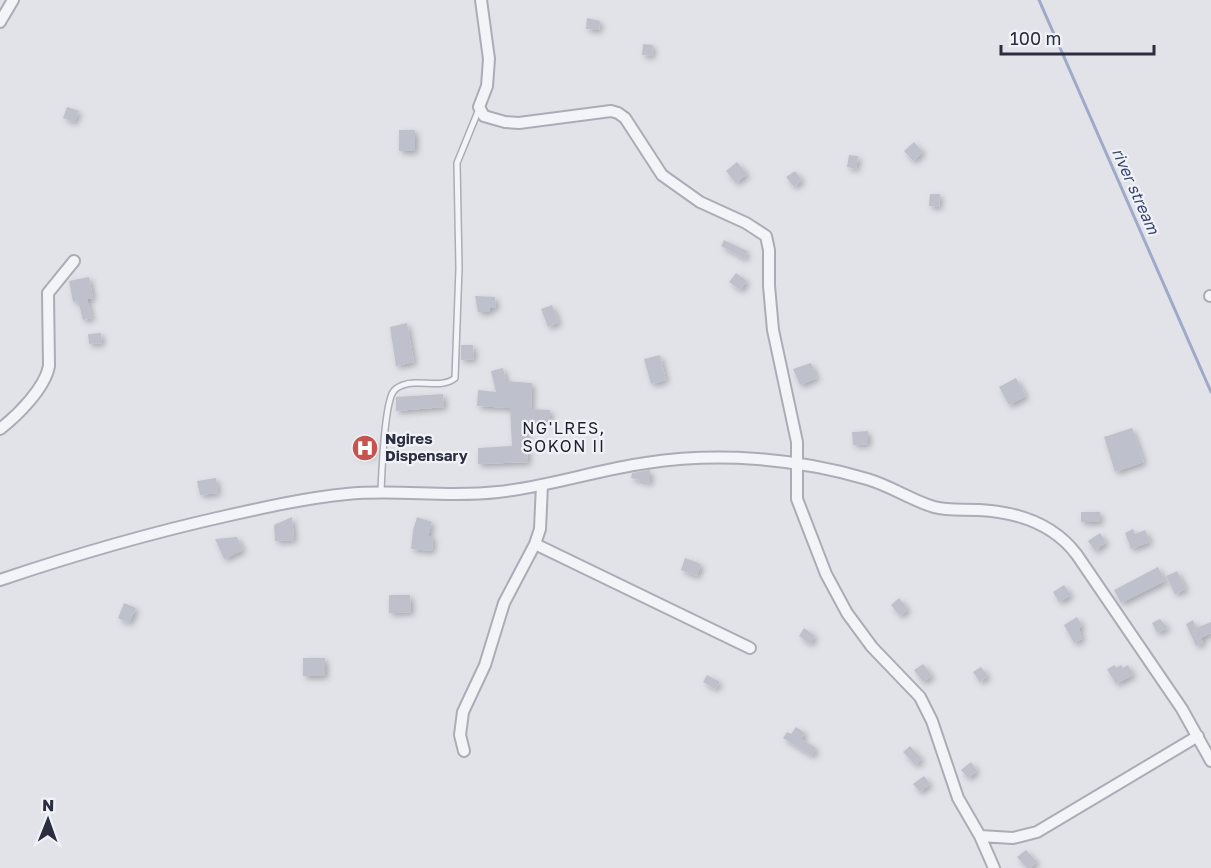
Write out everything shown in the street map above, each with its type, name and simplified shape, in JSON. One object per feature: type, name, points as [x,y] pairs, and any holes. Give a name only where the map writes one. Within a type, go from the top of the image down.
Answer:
[{"type":"street","points":[[0,22],[13,0]]},
{"type":"street","points":[[481,0],[489,59],[487,86],[479,107],[482,114],[490,119],[519,123],[611,111],[618,113],[625,118],[662,175],[700,202],[747,223],[763,233],[769,250],[773,330],[793,423],[798,464],[797,499],[830,583],[847,613],[872,647],[920,698],[932,721],[958,798],[980,836],[994,868]]},
{"type":"street","points":[[0,429],[24,406],[48,374],[48,293],[74,261]]},
{"type":"street","points":[[0,580],[189,524],[317,497],[381,491],[496,493],[602,471],[684,459],[737,458],[798,464],[866,479],[936,507],[1020,516],[1047,527],[1077,555],[1182,709],[1211,761]]},
{"type":"street","points":[[464,751],[460,735],[463,712],[485,665],[504,603],[535,544],[540,529],[542,485]]},
{"type":"street","points":[[535,544],[750,648]]},
{"type":"street","points":[[980,836],[1013,838],[1037,832],[1198,736]]},
{"type":"lane","points":[[381,491],[388,413],[393,393],[398,387],[412,382],[446,383],[455,378],[459,268],[457,164],[479,107]]},
{"type":"building","points":[[587,18],[600,21],[599,30],[586,29]]},
{"type":"building","points":[[643,44],[653,45],[652,56],[642,55]]},
{"type":"building","points":[[67,107],[79,111],[74,122],[63,118]]},
{"type":"building","points":[[399,130],[415,130],[415,151],[399,151]]},
{"type":"building","points":[[914,142],[923,152],[913,161],[904,151]]},
{"type":"building","points":[[849,155],[858,156],[856,169],[847,167]]},
{"type":"building","points":[[737,162],[747,174],[736,183],[726,171]]},
{"type":"building","points":[[795,171],[802,180],[794,187],[786,177]]},
{"type":"building","points":[[930,194],[940,194],[939,207],[929,206]]},
{"type":"building","points":[[724,240],[747,251],[745,259],[721,246]]},
{"type":"building","points":[[736,273],[747,281],[740,290],[729,282]]},
{"type":"building","points":[[89,277],[93,298],[87,299],[92,318],[83,320],[78,301],[73,302],[69,281]]},
{"type":"building","points":[[475,296],[495,297],[496,308],[489,308],[490,312],[478,312]]},
{"type":"building","points":[[552,305],[559,322],[548,327],[541,309]]},
{"type":"building","points":[[407,323],[414,362],[396,366],[390,327]]},
{"type":"building","points":[[101,333],[102,343],[89,344],[88,334]]},
{"type":"building","points":[[461,345],[473,345],[474,359],[461,360]]},
{"type":"building","points":[[660,355],[666,380],[651,384],[644,359]]},
{"type":"building","points":[[811,363],[817,378],[800,385],[793,369]]},
{"type":"building","points":[[503,368],[506,381],[532,383],[531,409],[550,410],[550,421],[526,423],[528,462],[478,464],[478,448],[512,446],[510,408],[477,406],[478,390],[496,392],[491,371]]},
{"type":"building","points":[[1016,378],[1026,396],[1009,405],[999,387]]},
{"type":"building","points":[[443,394],[444,407],[396,411],[396,397]]},
{"type":"building","points":[[1132,428],[1144,462],[1115,472],[1104,437]]},
{"type":"building","points":[[868,431],[868,444],[853,445],[852,432]]},
{"type":"building","name":"Ngires Dispensary","points":[[357,439],[373,440],[372,456],[356,456]]},
{"type":"building","points":[[650,470],[650,483],[631,478],[632,473]]},
{"type":"building","points":[[216,478],[218,493],[200,495],[197,481]]},
{"type":"building","points":[[1081,512],[1100,512],[1100,522],[1081,522]]},
{"type":"building","points":[[292,517],[294,540],[275,541],[274,525]]},
{"type":"building","points":[[417,517],[432,522],[428,536],[433,536],[432,551],[411,549]]},
{"type":"building","points":[[1133,529],[1135,534],[1145,530],[1150,542],[1131,549],[1125,533]]},
{"type":"building","points":[[1100,533],[1106,542],[1095,551],[1088,541]]},
{"type":"building","points":[[237,537],[243,550],[224,559],[215,539]]},
{"type":"building","points":[[685,558],[701,564],[697,576],[681,570]]},
{"type":"building","points":[[1158,567],[1165,581],[1121,603],[1114,590]]},
{"type":"building","points":[[1177,571],[1186,589],[1175,594],[1166,576]]},
{"type":"building","points":[[1064,585],[1071,595],[1059,602],[1053,592]]},
{"type":"building","points":[[389,595],[410,595],[411,612],[389,613]]},
{"type":"building","points":[[899,598],[908,609],[900,616],[891,605]]},
{"type":"building","points":[[124,603],[136,608],[129,623],[118,618]]},
{"type":"building","points":[[1077,617],[1082,626],[1079,628],[1082,639],[1074,643],[1064,625]]},
{"type":"building","points":[[1160,619],[1168,628],[1157,633],[1152,623]]},
{"type":"building","points":[[1193,620],[1196,628],[1211,622],[1211,633],[1201,638],[1203,643],[1196,646],[1186,624]]},
{"type":"building","points":[[804,628],[815,636],[810,644],[799,636]]},
{"type":"building","points":[[303,658],[325,658],[325,676],[303,676]]},
{"type":"building","points":[[923,664],[932,676],[923,682],[914,670]]},
{"type":"building","points":[[1115,665],[1116,668],[1121,665],[1123,668],[1128,665],[1133,675],[1116,684],[1107,669]]},
{"type":"building","points":[[981,667],[988,676],[980,682],[973,672]]},
{"type":"building","points":[[707,675],[720,682],[715,689],[703,682]]},
{"type":"building","points":[[796,727],[805,733],[801,739],[816,748],[812,756],[783,738],[787,732],[791,734]]},
{"type":"building","points":[[910,746],[922,759],[915,765],[903,752]]},
{"type":"building","points":[[971,762],[977,771],[968,778],[961,770]]},
{"type":"building","points":[[924,776],[930,784],[920,792],[913,784]]},
{"type":"building","points":[[1026,850],[1037,862],[1030,868],[1027,868],[1017,857]]},
{"type":"waterway","name":"river stream","points":[[1039,0],[1211,392]]},
{"type":"place","name":"Ngires Dispensary","points":[[365,448]]},
{"type":"district","name":"NG'LRES, SOKON II","points":[[564,437]]}]
